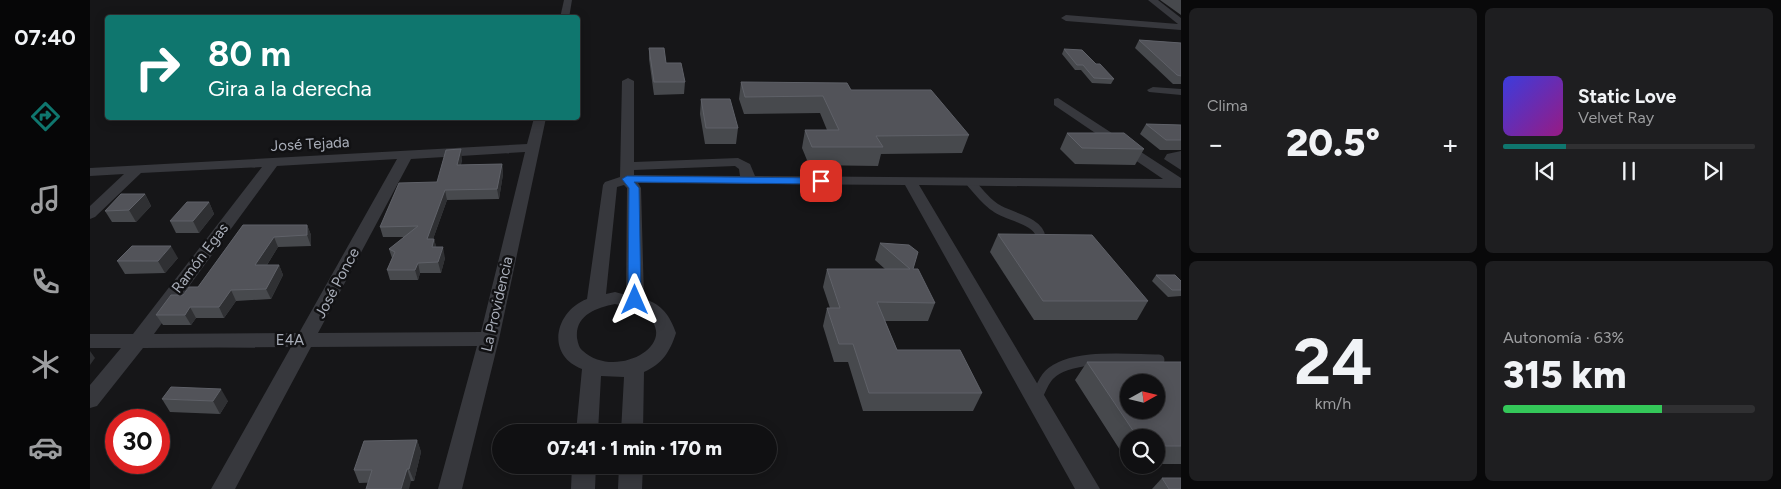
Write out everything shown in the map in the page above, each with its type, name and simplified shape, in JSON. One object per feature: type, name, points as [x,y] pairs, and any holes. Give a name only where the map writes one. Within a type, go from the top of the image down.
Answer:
[{"type":"street","points":[[565,15],[568,0]]},
{"type":"street","points":[[1152,0],[1181,22]]},
{"type":"street","points":[[1066,18],[1181,27]]},
{"type":"street","points":[[628,81],[628,172],[634,188],[635,300]]},
{"type":"street","points":[[1153,90],[1181,92]]},
{"type":"street","points":[[1058,102],[1181,184]]},
{"type":"street","name":"La Providencia","points":[[450,489],[489,339],[539,120]]},
{"type":"street","name":"José Tejada","points":[[90,172],[532,148]]},
{"type":"street","name":"José Ponce","points":[[223,489],[406,155]]},
{"type":"street","points":[[1181,156],[1172,157],[1171,159],[1181,166]]},
{"type":"street","name":"Ramón Egas","points":[[90,400],[138,341],[272,162]]},
{"type":"street","points":[[90,214],[136,171]]},
{"type":"street","points":[[596,301],[610,185],[628,172],[749,181],[1181,184]]},
{"type":"street","points":[[910,182],[1088,489]]},
{"type":"street","points":[[615,298],[635,300],[651,307],[663,319],[667,332],[664,347],[652,360],[634,369],[613,371],[592,367],[577,358],[568,346],[566,332],[570,320],[581,308],[596,301],[615,298]]},
{"type":"street","name":"E4A","points":[[90,341],[489,339]]},
{"type":"street","points":[[588,424],[592,367]]},
{"type":"street","points":[[632,424],[634,369]]},
{"type":"street","points":[[583,489],[584,474]]},
{"type":"street","points":[[630,474],[630,489]]},
{"type":"lane","points":[[970,182],[987,203],[1002,212],[1024,219],[1040,232],[1041,237]]},
{"type":"lane","points":[[1036,399],[1050,374],[1064,366],[1086,362],[1159,360]]},
{"type":"building","points":[[1139,40],[1181,43],[1181,76],[1177,75]]},
{"type":"building","points":[[649,48],[664,48],[666,63],[681,63],[685,82],[654,82]]},
{"type":"building","points":[[1064,49],[1082,50],[1096,64],[1100,64],[1114,79],[1094,78],[1083,65],[1077,65]]},
{"type":"building","points":[[741,82],[847,83],[851,90],[931,90],[969,135],[876,136],[883,147],[812,147],[805,130],[839,130],[823,96],[745,97]]},
{"type":"building","points":[[701,99],[730,99],[738,128],[706,128]]},
{"type":"building","points":[[1146,124],[1181,125],[1181,140],[1166,140]]},
{"type":"building","points":[[1067,133],[1124,133],[1144,149],[1082,148]]},
{"type":"building","points":[[461,149],[457,165],[502,164],[497,189],[445,190],[427,239],[434,239],[432,247],[443,247],[438,262],[418,263],[415,270],[387,270],[395,252],[389,249],[418,226],[380,227],[399,183],[437,182],[446,150]]},
{"type":"building","points":[[121,194],[145,194],[129,210],[105,211]]},
{"type":"building","points":[[187,202],[209,202],[193,221],[170,221]]},
{"type":"building","points":[[243,225],[307,225],[307,235],[274,237],[255,265],[279,265],[266,289],[231,290],[219,307],[190,307],[185,315],[156,315],[171,295],[183,295],[189,287],[198,287]]},
{"type":"building","points":[[998,234],[1092,235],[1148,301],[1043,301]]},
{"type":"building","points":[[880,243],[909,245],[918,252],[913,269],[918,269],[935,303],[877,302],[897,350],[960,350],[982,393],[869,393],[853,344],[839,344],[827,308],[840,308],[827,269],[910,269]]},
{"type":"building","points":[[132,246],[171,246],[158,261],[117,261]]},
{"type":"building","points":[[1156,275],[1175,275],[1181,281],[1181,290],[1172,290]]},
{"type":"building","points":[[1087,362],[1181,362],[1181,446],[1165,446],[1165,429],[1132,429],[1125,419],[1165,419],[1165,374],[1120,374],[1120,411]]},
{"type":"building","points":[[171,387],[221,389],[213,401],[162,399]]},
{"type":"building","points":[[417,440],[401,489],[366,489],[372,470],[354,470],[364,441]]},
{"type":"building","points":[[1162,478],[1181,478],[1181,489],[1169,489]]},
{"type":"route","points":[[635,300],[634,188],[627,179],[821,181]]}]
